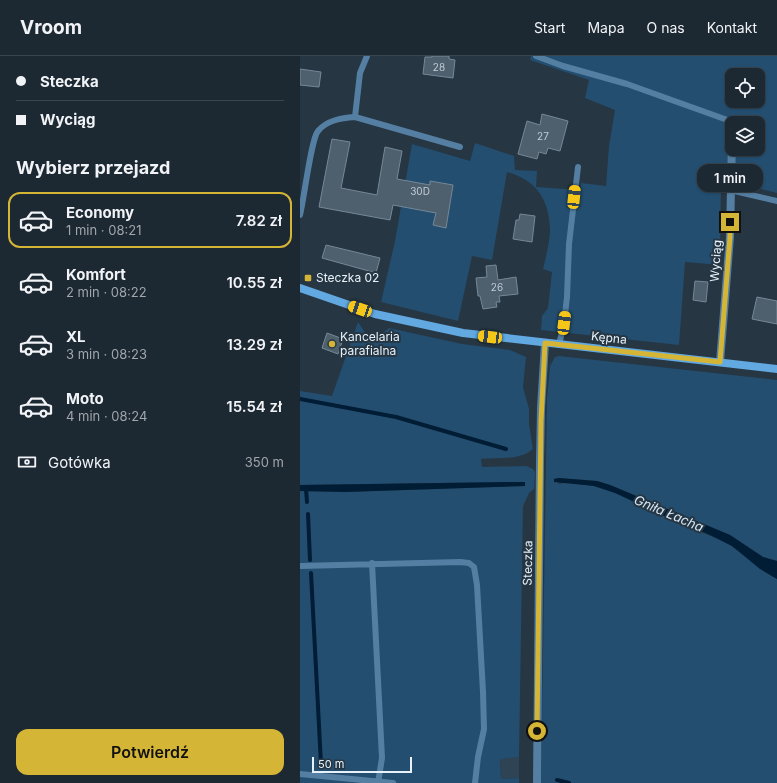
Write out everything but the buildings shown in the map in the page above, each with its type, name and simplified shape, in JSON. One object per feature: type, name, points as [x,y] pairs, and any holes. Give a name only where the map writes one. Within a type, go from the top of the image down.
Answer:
[{"type":"street","name":"Wyciąg","points":[[720,362],[730,237],[731,156]]},
{"type":"street","name":"Kępna","points":[[300,288],[375,314],[463,333],[777,369]]},
{"type":"street","name":"Steczka","points":[[536,783],[541,431],[545,343]]},
{"type":"lane","points":[[355,117],[360,72],[367,56]]},
{"type":"lane","points":[[536,56],[563,66],[627,84],[725,119]]},
{"type":"lane","points":[[300,215],[317,132],[326,124],[340,118],[355,117],[460,147]]},
{"type":"lane","points":[[559,345],[564,323],[567,297],[569,244],[578,167]]},
{"type":"lane","points":[[730,190],[777,201]]},
{"type":"lane","points":[[300,566],[460,562],[474,567],[477,585],[484,729],[475,783]]},
{"type":"lane","points":[[372,564],[382,758],[378,782]]},
{"type":"lane","points":[[300,774],[393,783]]},
{"type":"shaded area","points":[[531,56],[777,56],[777,193],[721,179],[720,265],[685,262],[679,345],[541,330],[542,316],[548,308],[552,272],[543,269],[550,232],[548,211],[540,193],[534,186],[526,180],[507,172],[492,260],[472,256],[458,321],[381,302],[395,241],[412,144],[470,161],[475,143],[514,156],[515,170],[537,171],[536,187],[580,190],[581,183],[606,186],[609,146],[615,110],[585,98],[589,80],[530,60]]},
{"type":"shaded area","points":[[358,322],[366,334],[379,336],[389,328],[462,344],[510,350],[526,357],[523,387],[529,409],[529,424],[533,449],[528,453],[515,457],[481,459],[482,467],[526,466],[533,469],[535,472],[534,489],[529,493],[523,506],[519,757],[500,759],[501,779],[519,778],[519,783],[300,783],[300,491],[345,492],[525,486],[517,482],[300,485],[300,391],[332,396]]},
{"type":"shaded area","points":[[559,356],[777,380],[777,561],[763,557],[730,535],[610,485],[597,481],[556,478],[559,484],[574,483],[590,485],[624,496],[685,526],[721,540],[777,579],[777,783],[541,783],[547,399],[550,366],[555,357]]},
{"type":"shaded area","points":[[519,757],[519,778],[501,779],[500,758]]},
{"type":"water","name":"Gniła Łacha","points":[[559,478],[597,481],[610,485],[730,535],[763,557],[777,561],[777,579],[760,569],[732,546],[706,533],[686,526],[615,493],[594,486],[554,482],[554,479]]},
{"type":"water","points":[[525,482],[525,486],[345,492],[300,491],[300,485]]},
{"type":"waterway","points":[[300,399],[396,417],[506,449]]},
{"type":"waterway","points":[[306,489],[307,502]]},
{"type":"waterway","points":[[308,514],[310,560]]},
{"type":"waterway","points":[[311,573],[321,764]]},
{"type":"waterway","points":[[557,780],[569,783]]},
{"type":"place","name":"Steczka 02","points":[[308,278]]},
{"type":"place","name":"Kancelaria parafialna","points":[[332,344]]},
{"type":"route","points":[[537,731],[541,408],[545,343],[720,362],[730,222]]}]
